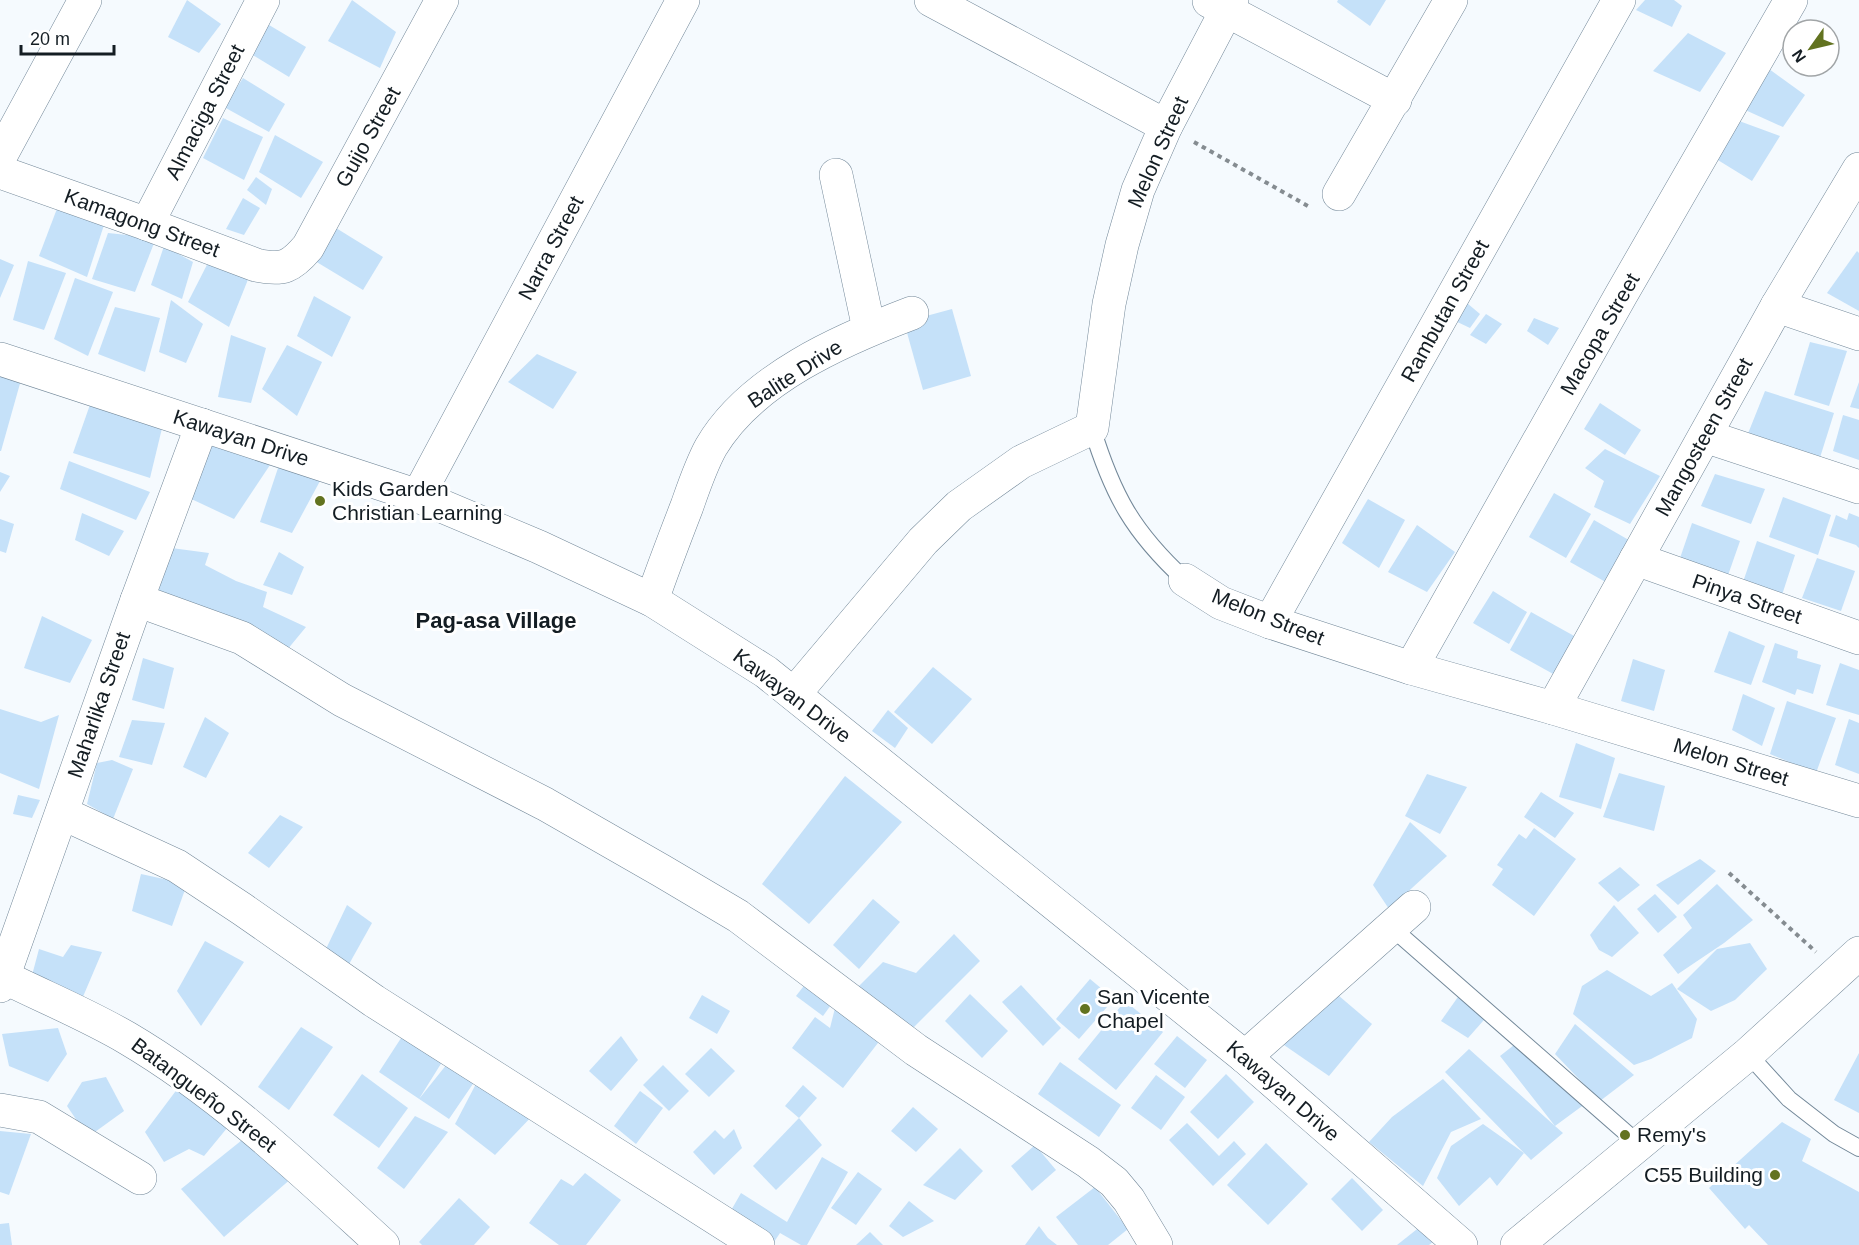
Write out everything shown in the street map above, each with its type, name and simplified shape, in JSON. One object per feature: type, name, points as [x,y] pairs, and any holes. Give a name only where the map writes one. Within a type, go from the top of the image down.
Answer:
[{"type":"street","points":[[0,157],[85,0]]},
{"type":"street","name":"Almaciga Street","points":[[147,224],[262,0]]},
{"type":"street","name":"Guijo Street","points":[[285,267],[308,247],[442,0]]},
{"type":"street","name":"Narra Street","points":[[418,496],[683,0]]},
{"type":"street","points":[[931,0],[1166,126]]},
{"type":"street","points":[[1327,202],[1395,100],[1451,0]]},
{"type":"street","name":"Rambutan Street","points":[[1270,622],[1619,0]]},
{"type":"street","name":"Macopa Street","points":[[1411,668],[1621,295],[1791,0]]},
{"type":"street","points":[[1222,3],[1395,100]]},
{"type":"street","name":"Melon Street","points":[[1092,428],[1109,304],[1122,245],[1138,190],[1222,3]]},
{"type":"street","name":"Mangosteen Street","points":[[1553,708],[1777,306],[1859,169]]},
{"type":"street","name":"Kamagong Street","points":[[0,172],[147,224],[256,266],[272,269],[285,267]]},
{"type":"street","points":[[836,175],[869,330]]},
{"type":"street","points":[[1777,306],[1859,334]]},
{"type":"street","name":"Balite Drive","points":[[651,600],[703,464],[725,427],[749,401],[828,349],[912,313]]},
{"type":"street","name":"Kawayan Drive","points":[[0,359],[418,496],[539,547],[651,600],[766,672],[794,694],[1245,1057],[1461,1245]]},
{"type":"street","name":"Maharlika Street","points":[[2,982],[137,600],[202,425]]},
{"type":"street","points":[[794,694],[923,541],[960,506],[1021,462],[1092,428]]},
{"type":"street","points":[[1705,436],[1859,487]]},
{"type":"street","name":"Pinya Street","points":[[1636,559],[1859,638]]},
{"type":"street","name":"Melon Street","points":[[1185,580],[1221,603],[1270,622],[1411,668],[1553,708],[1859,801]]},
{"type":"street","points":[[137,600],[242,638],[342,700],[544,804],[738,916],[916,1050],[1106,1175],[1129,1200],[1156,1245]]},
{"type":"street","points":[[62,813],[177,867],[242,909],[374,1001],[758,1245]]},
{"type":"street","points":[[1245,1057],[1402,917]]},
{"type":"street","points":[[1517,1245],[1748,1054],[1849,963]]},
{"type":"street","name":"Batangueño Street","points":[[2,982],[126,1037],[166,1064],[231,1110],[383,1245]]},
{"type":"street","points":[[0,1110],[39,1117],[140,1178]]},
{"type":"lane","name":"Melon Street","points":[[1092,428],[1116,494],[1136,527],[1159,556],[1185,580]]},
{"type":"lane","points":[[1402,917],[1640,1145]]},
{"type":"lane","points":[[1748,1054],[1789,1099],[1834,1134],[1859,1148]]},
{"type":"path","points":[[1166,126],[1327,202]]},
{"type":"path","points":[[1729,873],[1849,963]]},
{"type":"building","points":[[187,0],[221,24],[199,53],[168,37]]},
{"type":"building","points":[[352,0],[396,32],[380,68],[328,41]]},
{"type":"building","points":[[1338,0],[1386,0],[1370,26],[1337,2]]},
{"type":"building","points":[[1645,0],[1674,0],[1682,6],[1672,27],[1636,10]]},
{"type":"building","points":[[264,22],[306,47],[289,77],[251,54]]},
{"type":"building","points":[[1688,33],[1726,53],[1700,92],[1653,71]]},
{"type":"building","points":[[1765,66],[1805,95],[1783,127],[1743,109]]},
{"type":"building","points":[[243,78],[285,104],[269,132],[224,107]]},
{"type":"building","points":[[223,118],[263,137],[244,180],[203,158]]},
{"type":"building","points":[[1731,118],[1780,136],[1752,181],[1708,154]]},
{"type":"building","points":[[275,135],[323,162],[301,198],[259,172]]},
{"type":"building","points":[[256,177],[272,189],[266,205],[247,190]]},
{"type":"building","points":[[243,198],[260,208],[244,235],[226,229]]},
{"type":"building","points":[[58,206],[104,225],[87,277],[39,256]]},
{"type":"building","points":[[336,228],[383,257],[363,290],[315,261]]},
{"type":"building","points":[[108,233],[156,238],[135,292],[92,279]]},
{"type":"building","points":[[164,246],[193,262],[182,299],[151,285]]},
{"type":"building","points":[[1857,251],[1859,253],[1859,311],[1827,293]]},
{"type":"building","points":[[213,253],[249,277],[229,327],[188,302]]},
{"type":"building","points":[[0,259],[14,265],[0,298]]},
{"type":"building","points":[[28,261],[66,273],[44,330],[13,320]]},
{"type":"building","points":[[75,278],[113,292],[88,356],[54,339]]},
{"type":"building","points":[[314,296],[351,317],[332,357],[297,336]]},
{"type":"building","points":[[1461,298],[1480,314],[1470,328],[1449,318]]},
{"type":"building","points":[[171,300],[203,324],[186,363],[159,352]]},
{"type":"building","points":[[115,307],[160,318],[145,372],[98,354]]},
{"type":"building","points":[[952,309],[971,376],[923,390],[904,322]]},
{"type":"building","points":[[1486,314],[1502,324],[1486,344],[1470,335]]},
{"type":"building","points":[[1534,318],[1559,328],[1548,345],[1527,331]]},
{"type":"building","points":[[231,335],[266,348],[251,403],[218,397]]},
{"type":"building","points":[[1810,342],[1847,351],[1829,406],[1794,395]]},
{"type":"building","points":[[287,345],[322,362],[297,416],[262,389]]},
{"type":"building","points":[[537,354],[577,372],[553,409],[508,382]]},
{"type":"building","points":[[0,375],[21,380],[1,451],[0,451]]},
{"type":"building","points":[[1859,382],[1859,409],[1850,407]]},
{"type":"building","points":[[1765,391],[1834,413],[1818,464],[1745,441]]},
{"type":"building","points":[[92,399],[164,420],[150,478],[73,453]]},
{"type":"building","points":[[1600,403],[1641,430],[1625,455],[1584,429]]},
{"type":"building","points":[[1843,415],[1859,420],[1859,460],[1833,451]]},
{"type":"building","points":[[213,440],[272,462],[234,519],[185,496]]},
{"type":"building","points":[[1605,449],[1660,476],[1630,524],[1594,507],[1604,481],[1585,468]]},
{"type":"building","points":[[69,461],[150,492],[136,520],[60,489]]},
{"type":"building","points":[[280,462],[320,481],[292,533],[260,522]]},
{"type":"building","points":[[0,472],[10,476],[0,492]]},
{"type":"building","points":[[1715,474],[1765,489],[1751,524],[1701,506]]},
{"type":"building","points":[[1554,493],[1591,514],[1566,558],[1529,537]]},
{"type":"building","points":[[1783,497],[1831,515],[1818,555],[1769,537]]},
{"type":"building","points":[[1368,499],[1405,520],[1379,568],[1342,543]]},
{"type":"building","points":[[82,513],[124,531],[109,556],[75,540]]},
{"type":"building","points":[[1849,513],[1859,517],[1859,548],[1829,536],[1836,515],[1847,520]]},
{"type":"building","points":[[0,519],[14,524],[6,553],[0,551]]},
{"type":"building","points":[[1594,520],[1634,543],[1611,585],[1570,562]]},
{"type":"building","points":[[1692,523],[1740,541],[1726,581],[1678,564]]},
{"type":"building","points":[[1417,525],[1455,552],[1427,592],[1388,572]]},
{"type":"building","points":[[1757,541],[1795,555],[1782,595],[1743,582]]},
{"type":"building","points":[[164,547],[209,553],[205,565],[236,581],[267,592],[263,607],[306,627],[287,650],[153,592]]},
{"type":"building","points":[[279,552],[304,567],[292,595],[263,585]]},
{"type":"building","points":[[1817,558],[1855,571],[1841,611],[1802,598]]},
{"type":"building","points":[[1493,591],[1527,612],[1509,644],[1473,623]]},
{"type":"building","points":[[1531,612],[1576,637],[1555,675],[1510,650]]},
{"type":"building","points":[[42,616],[92,640],[70,683],[24,668]]},
{"type":"building","points":[[1729,631],[1765,646],[1751,685],[1714,672]]},
{"type":"building","points":[[1775,643],[1798,651],[1797,658],[1821,665],[1813,694],[1797,689],[1795,695],[1762,682]]},
{"type":"building","points":[[143,658],[174,668],[164,709],[132,700]]},
{"type":"building","points":[[1633,659],[1665,670],[1654,711],[1621,701]]},
{"type":"building","points":[[1840,663],[1859,670],[1859,715],[1826,705]]},
{"type":"building","points":[[933,667],[972,699],[932,744],[894,712]]},
{"type":"building","points":[[1743,694],[1775,708],[1762,746],[1732,730]]},
{"type":"building","points":[[1787,701],[1836,718],[1816,773],[1770,754]]},
{"type":"building","points":[[0,709],[41,722],[59,715],[39,789],[0,773]]},
{"type":"building","points":[[888,710],[908,728],[895,748],[872,731]]},
{"type":"building","points":[[205,717],[229,733],[206,778],[183,767]]},
{"type":"building","points":[[1849,719],[1859,723],[1859,774],[1835,765]]},
{"type":"building","points":[[132,720],[165,723],[152,765],[119,757]]},
{"type":"building","points":[[1576,743],[1615,758],[1601,809],[1559,797]]},
{"type":"building","points":[[112,760],[133,769],[113,819],[87,804],[97,763]]},
{"type":"building","points":[[1619,773],[1665,786],[1654,831],[1603,817]]},
{"type":"building","points":[[1427,774],[1467,787],[1440,834],[1405,816]]},
{"type":"building","points":[[845,776],[902,822],[809,924],[762,884]]},
{"type":"building","points":[[1541,792],[1574,813],[1555,838],[1524,817]]},
{"type":"building","points":[[18,795],[40,800],[32,818],[13,814]]},
{"type":"building","points":[[280,815],[303,827],[269,868],[248,853]]},
{"type":"building","points":[[1410,822],[1447,856],[1389,909],[1373,885]]},
{"type":"building","points":[[1534,828],[1576,859],[1534,916],[1492,885],[1503,869],[1497,865],[1519,834],[1526,839]]},
{"type":"building","points":[[1700,859],[1716,871],[1678,905],[1656,885]]},
{"type":"building","points":[[1620,867],[1640,885],[1618,902],[1598,883]]},
{"type":"building","points":[[141,874],[187,884],[172,926],[132,911]]},
{"type":"building","points":[[1717,884],[1753,920],[1678,974],[1663,955],[1692,928],[1683,915]]},
{"type":"building","points":[[1655,894],[1677,917],[1658,933],[1637,909]]},
{"type":"building","points":[[873,899],[900,922],[859,969],[833,945]]},
{"type":"building","points":[[347,905],[372,923],[348,966],[325,951]]},
{"type":"building","points":[[1614,905],[1639,933],[1612,957],[1599,950],[1590,935]]},
{"type":"building","points":[[954,934],[980,961],[904,1037],[856,989],[883,962],[916,973]]},
{"type":"building","points":[[205,941],[244,962],[201,1026],[177,991]]},
{"type":"building","points":[[1750,943],[1767,969],[1735,1000],[1711,1011],[1677,989],[1717,949]]},
{"type":"building","points":[[71,945],[102,952],[82,999],[31,979],[39,949],[63,957]]},
{"type":"building","points":[[1607,970],[1651,996],[1672,983],[1697,1019],[1692,1038],[1634,1065],[1573,1014],[1582,986]]},
{"type":"building","points":[[810,978],[836,998],[823,1016],[796,996]]},
{"type":"building","name":"San Vicente Chapel","points":[[1090,979],[1114,999],[1079,1039],[1056,1019]]},
{"type":"building","points":[[1021,985],[1061,1028],[1043,1046],[1002,1002]]},
{"type":"building","points":[[1465,987],[1491,1012],[1468,1038],[1441,1021]]},
{"type":"building","points":[[1332,990],[1372,1024],[1329,1076],[1284,1045]]},
{"type":"building","points":[[970,994],[1008,1031],[982,1058],[945,1021]]},
{"type":"building","points":[[702,995],[730,1011],[717,1034],[689,1018]]},
{"type":"building","points":[[1125,1001],[1163,1032],[1116,1090],[1078,1059]]},
{"type":"building","points":[[836,1004],[881,1039],[843,1088],[792,1048],[815,1017],[830,1028]]},
{"type":"building","points":[[1575,1024],[1634,1075],[1600,1101],[1555,1054]]},
{"type":"building","points":[[301,1027],[333,1047],[289,1110],[258,1087]]},
{"type":"building","points":[[58,1028],[67,1054],[48,1082],[9,1066],[2,1034]]},
{"type":"building","points":[[405,1032],[447,1054],[419,1099],[379,1072]]},
{"type":"building","points":[[621,1036],[638,1060],[611,1091],[589,1071]]},
{"type":"building","points":[[1177,1036],[1207,1060],[1185,1088],[1154,1064]]},
{"type":"building","points":[[1523,1038],[1589,1101],[1555,1126],[1500,1056]]},
{"type":"building","points":[[711,1048],[735,1071],[709,1097],[685,1074]]},
{"type":"building","points":[[1469,1049],[1563,1133],[1531,1160],[1445,1072]]},
{"type":"building","points":[[1859,1053],[1859,1113],[1834,1100]]},
{"type":"building","points":[[451,1059],[479,1075],[449,1119],[419,1099]]},
{"type":"building","points":[[1060,1062],[1121,1105],[1099,1137],[1038,1094]]},
{"type":"building","points":[[663,1065],[689,1091],[669,1111],[643,1085]]},
{"type":"building","points":[[362,1074],[408,1108],[379,1148],[333,1115]]},
{"type":"building","points":[[1226,1074],[1254,1102],[1218,1139],[1190,1112]]},
{"type":"building","points":[[1156,1075],[1185,1097],[1161,1130],[1131,1108]]},
{"type":"building","points":[[106,1077],[124,1111],[88,1137],[67,1106],[82,1082]]},
{"type":"building","points":[[1443,1079],[1481,1119],[1451,1132],[1423,1186],[1369,1142],[1392,1117]]},
{"type":"building","points":[[478,1080],[536,1112],[495,1155],[455,1124]]},
{"type":"building","points":[[803,1085],[817,1098],[799,1118],[785,1106]]},
{"type":"building","points":[[178,1088],[232,1122],[204,1156],[189,1149],[164,1162],[145,1132]]},
{"type":"building","points":[[640,1091],[663,1108],[636,1144],[614,1126]]},
{"type":"building","points":[[913,1107],[938,1129],[916,1152],[891,1131]]},
{"type":"building","points":[[415,1116],[448,1132],[404,1189],[377,1168]]},
{"type":"building","points":[[799,1118],[822,1145],[776,1190],[753,1166]]},
{"type":"building","name":"C55 Building","points":[[1782,1122],[1811,1139],[1802,1161],[1859,1192],[1859,1245],[1768,1245],[1749,1225],[1745,1229],[1709,1188]]},
{"type":"building","points":[[1187,1123],[1219,1156],[1234,1141],[1246,1154],[1213,1186],[1169,1140]]},
{"type":"building","points":[[1483,1124],[1524,1153],[1497,1186],[1490,1177],[1459,1206],[1437,1178],[1451,1146]]},
{"type":"building","points":[[734,1129],[742,1148],[714,1175],[693,1152],[715,1130],[724,1139]]},
{"type":"building","points":[[0,1131],[31,1134],[9,1195],[0,1192]]},
{"type":"building","points":[[247,1136],[293,1177],[224,1237],[181,1189]]},
{"type":"building","points":[[1266,1143],[1308,1184],[1268,1225],[1227,1185]]},
{"type":"building","points":[[1035,1145],[1056,1170],[1032,1191],[1011,1166]]},
{"type":"building","points":[[960,1148],[983,1171],[955,1200],[923,1185]]},
{"type":"building","points":[[822,1157],[848,1172],[807,1245],[801,1245],[780,1233],[774,1242],[729,1214],[741,1193],[787,1222]]},
{"type":"building","points":[[858,1172],[882,1189],[856,1225],[831,1208]]},
{"type":"building","points":[[585,1173],[621,1200],[586,1245],[559,1245],[529,1223],[561,1179],[573,1186]]},
{"type":"building","points":[[1352,1178],[1383,1210],[1362,1231],[1331,1199]]},
{"type":"building","points":[[1095,1187],[1128,1229],[1108,1245],[1078,1245],[1056,1217]]},
{"type":"building","points":[[459,1198],[490,1227],[474,1245],[422,1245],[419,1242]]},
{"type":"building","points":[[909,1201],[934,1221],[903,1237],[889,1226]]},
{"type":"building","points":[[9,1223],[12,1245],[0,1245],[0,1224]]},
{"type":"building","points":[[1039,1226],[1048,1238],[1057,1245],[1025,1245]]},
{"type":"building","points":[[1421,1226],[1434,1241],[1429,1245],[1397,1245]]},
{"type":"building","points":[[870,1232],[883,1245],[856,1245]]},
{"type":"place","name":"Kids Garden Christian Learning","points":[[320,501]]},
{"type":"place","name":"San Vicente Chapel","points":[[1085,1009]]},
{"type":"place","name":"Remy's","points":[[1625,1135]]},
{"type":"place","name":"C55 Building","points":[[1775,1175]]},
{"type":"district","name":"Pag-asa Village","points":[[496,620]]}]
